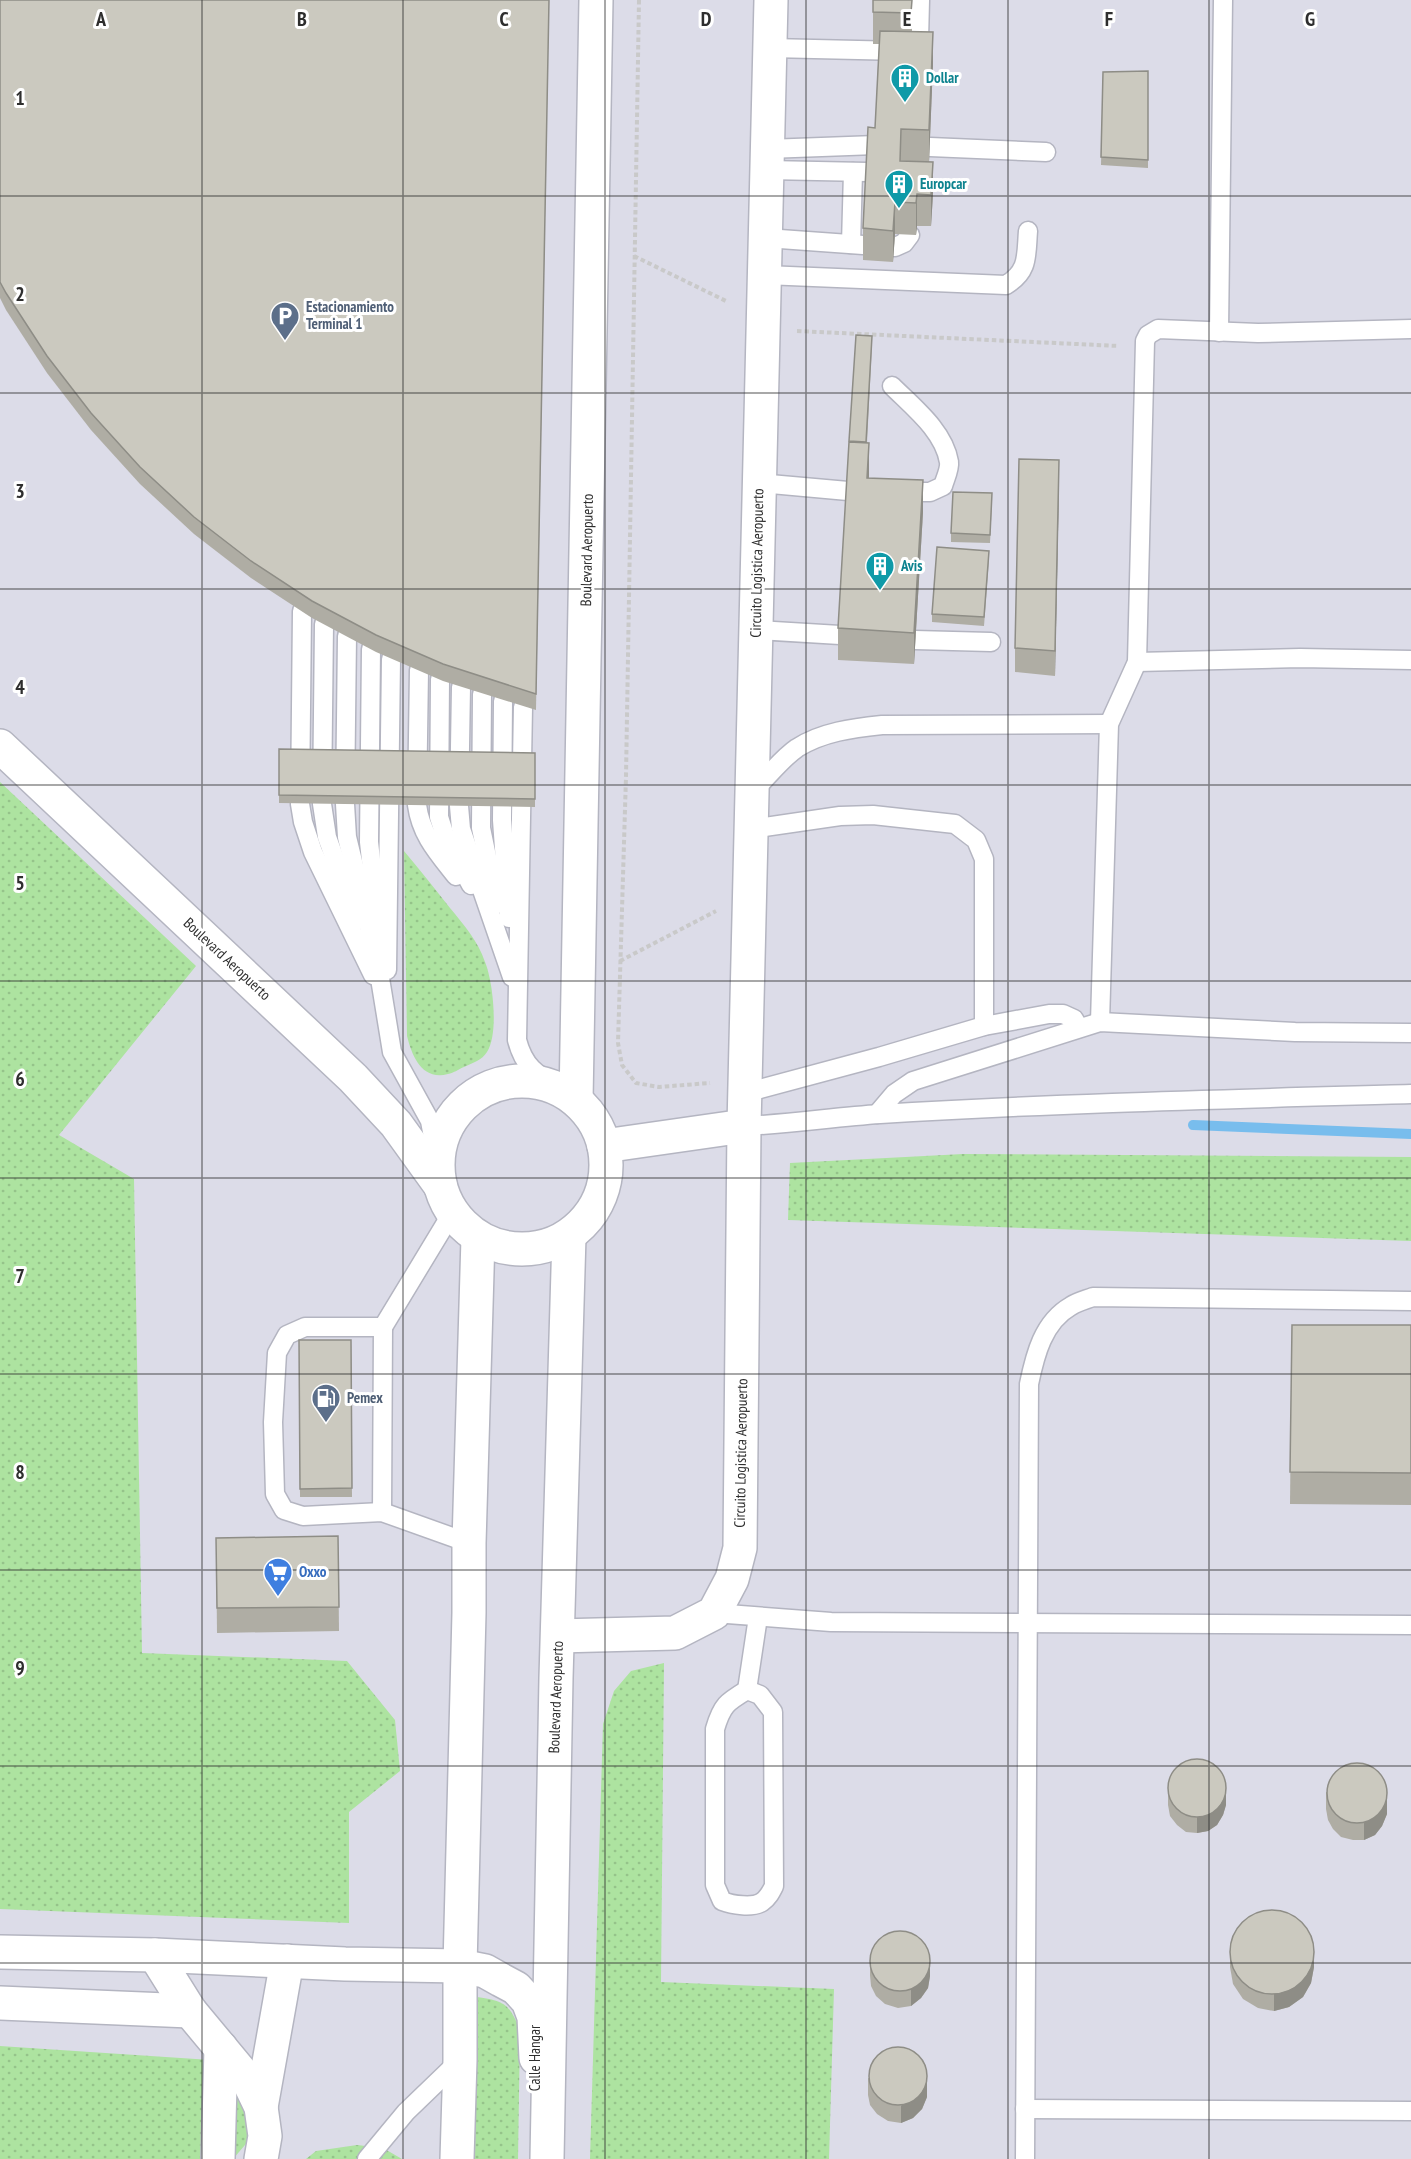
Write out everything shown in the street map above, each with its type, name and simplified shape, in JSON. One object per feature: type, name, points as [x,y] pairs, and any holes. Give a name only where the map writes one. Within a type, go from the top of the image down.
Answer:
[{"type":"street","name":"Boulevard Aeropuerto","points":[[568,1094],[596,0]]},
{"type":"street","name":"Circuito Logistica Aeropuerto","points":[[714,1613],[732,1579],[740,1548],[744,1126],[733,1087],[751,829],[771,0]]},
{"type":"street","name":"Boulevard Aeropuerto","points":[[0,746],[353,1078],[396,1124],[443,1186]]},
{"type":"street","points":[[518,1080],[539,1081],[568,1094],[594,1121],[604,1146],[606,1172],[600,1197],[587,1219],[569,1236],[547,1246],[523,1250],[499,1247],[478,1238],[464,1227],[443,1186],[444,1132],[458,1109],[479,1092],[498,1083],[518,1080]]},
{"type":"street","points":[[604,1146],[744,1126]]},
{"type":"street","name":"Boulevard Aeropuerto","points":[[547,2159],[555,1689],[569,1236]]},
{"type":"street","points":[[457,2159],[460,2060],[459,1966],[478,1238]]},
{"type":"street","points":[[558,1636],[675,1633],[714,1613]]},
{"type":"street","name":"Calle Hangar","points":[[0,1952],[459,1966],[485,1971],[516,1988],[528,2001],[534,2017],[536,2034],[534,2159]]},
{"type":"street","points":[[155,1955],[190,2011],[249,2082],[261,2107]]},
{"type":"street","points":[[261,2159],[265,2136],[261,2107],[286,1961]]},
{"type":"street","points":[[0,2003],[190,2011]]},
{"type":"street","points":[[218,2159],[221,2048]]},
{"type":"lane","points":[[770,48],[902,51],[913,47],[919,40],[920,0]]},
{"type":"lane","points":[[1219,332],[1223,0]]},
{"type":"lane","points":[[767,160],[876,145]]},
{"type":"lane","points":[[930,147],[1046,152]]},
{"type":"lane","points":[[766,238],[857,244],[860,172],[767,160]]},
{"type":"lane","points":[[765,275],[1006,285],[1018,278],[1025,266],[1028,231]]},
{"type":"lane","points":[[895,247],[904,243],[910,235]]},
{"type":"lane","points":[[1100,1022],[1109,724],[1137,662],[1143,348],[1148,335],[1158,329],[1307,332],[1411,329]]},
{"type":"lane","points":[[878,492],[930,492],[943,486],[950,464],[941,440],[929,424],[892,386]]},
{"type":"lane","points":[[759,483],[848,491]]},
{"type":"lane","points":[[302,611],[300,804],[303,822],[313,852],[374,978],[386,1017]]},
{"type":"lane","points":[[324,624],[322,804],[324,821],[327,837],[372,960],[386,1017]]},
{"type":"lane","points":[[756,630],[840,635]]},
{"type":"lane","points":[[347,636],[346,829],[378,960],[392,1052],[430,1121],[443,1186],[383,1327],[382,1512]]},
{"type":"lane","points":[[915,640],[991,642]]},
{"type":"lane","points":[[370,649],[369,842],[383,958],[386,1017]]},
{"type":"lane","points":[[1137,662],[1300,658],[1411,660]]},
{"type":"lane","points":[[386,1017],[391,659]]},
{"type":"lane","points":[[419,670],[417,805],[419,819],[429,841],[486,913]]},
{"type":"lane","points":[[440,679],[439,817],[446,838],[501,942]]},
{"type":"lane","points":[[461,687],[459,806],[461,829],[513,979]]},
{"type":"lane","points":[[482,694],[481,828],[513,979]]},
{"type":"lane","points":[[503,701],[502,820],[517,1040],[521,1056],[529,1067],[568,1094]]},
{"type":"lane","points":[[516,1015],[523,707]]},
{"type":"lane","points":[[752,793],[795,749],[850,728],[882,725],[1109,724]]},
{"type":"lane","points":[[751,829],[840,816],[873,815],[955,824],[976,840],[984,859],[984,1026]]},
{"type":"lane","points":[[733,1087],[984,1026],[1049,1014],[1064,1014],[1074,1019],[1079,1028]]},
{"type":"lane","points":[[877,1114],[894,1094],[913,1081],[1100,1022],[1295,1032],[1411,1033]]},
{"type":"lane","points":[[744,1126],[790,1124],[877,1114],[1150,1101],[1411,1094]]},
{"type":"lane","points":[[1025,2159],[1029,1383],[1037,1348],[1051,1325],[1069,1307],[1093,1297],[1411,1301]]},
{"type":"lane","points":[[383,1327],[305,1327],[286,1335],[277,1353],[273,1422],[275,1494],[284,1510],[303,1516],[382,1512],[469,1543]]},
{"type":"lane","points":[[714,1613],[831,1622],[1411,1625]]},
{"type":"lane","points":[[747,1689],[760,1695],[773,1712],[774,1886],[760,1904],[749,1905],[722,1901],[715,1884],[715,1729],[718,1714],[726,1702],[747,1689],[758,1617]]},
{"type":"lane","points":[[367,2159],[406,2112],[460,2060]]},
{"type":"lane","points":[[1025,2109],[1411,2111]]},
{"type":"path","points":[[639,0],[626,765],[618,1042],[622,1065],[636,1083],[659,1087],[733,1087]]},
{"type":"path","points":[[634,256],[737,306]]},
{"type":"path","points":[[620,961],[725,906]]},
{"type":"shaded area","points":[[0,0],[1411,0],[1411,2159],[0,2159]]},
{"type":"green space","points":[[0,782],[196,966],[59,1135],[134,1179],[142,1653],[347,1661],[395,1720],[400,1771],[349,1812],[349,1923],[0,1909]]},
{"type":"green space","points":[[404,851],[475,940],[488,971],[494,1021],[491,1044],[483,1057],[448,1074],[431,1074],[425,1070],[415,1059],[407,1036]]},
{"type":"green space","points":[[963,1154],[1411,1157],[1411,1241],[788,1220],[790,1163]]},
{"type":"green space","points":[[664,1663],[661,1982],[834,1989],[829,2159],[590,2159],[603,1724],[614,1691],[631,1671]]},
{"type":"green space","points":[[477,1997],[505,2005],[513,2014],[520,2030],[518,2159],[475,2159]]},
{"type":"green space","points":[[0,2046],[241,2062],[251,2138],[233,2159],[0,2159]]},
{"type":"green space","points":[[357,2145],[383,2148],[402,2159],[306,2159],[316,2151]]},
{"type":"building","name":"Estacionamiento Terminal 1","points":[[0,0],[549,0],[536,694],[443,664],[376,635],[312,601],[251,561],[194,517],[140,467],[91,413],[47,356],[0,282]]},
{"type":"building","points":[[873,0],[912,0],[911,13],[873,12]]},
{"type":"building","points":[[880,31],[933,32],[929,130],[901,129],[900,161],[933,162],[931,195],[917,194],[916,203],[895,202],[893,231],[863,228],[868,127],[875,128]]},
{"type":"building","points":[[1148,71],[1148,160],[1101,157],[1103,72]]},
{"type":"building","points":[[856,335],[872,336],[866,442],[849,441]]},
{"type":"building","name":"Avis","points":[[849,442],[869,443],[867,478],[923,480],[914,633],[838,628]]},
{"type":"building","points":[[1019,459],[1059,460],[1055,651],[1015,648]]},
{"type":"building","points":[[953,492],[992,493],[990,535],[951,533]]},
{"type":"building","points":[[937,547],[989,551],[984,617],[932,614]]},
{"type":"building","points":[[279,749],[535,753],[535,799],[279,795]]},
{"type":"building","points":[[1292,1325],[1411,1325],[1411,1473],[1290,1472]]},
{"type":"building","name":"Pemex","points":[[299,1340],[351,1340],[352,1488],[300,1489]]},
{"type":"building","name":"Oxxo","points":[[338,1536],[339,1607],[217,1608],[216,1538]]},
{"type":"building","points":[[1197,1759],[1208,1761],[1221,1772],[1226,1788],[1224,1799],[1213,1812],[1197,1817],[1186,1815],[1173,1804],[1168,1788],[1170,1777],[1181,1764]]},
{"type":"building","points":[[1351,1763],[1363,1763],[1374,1768],[1382,1776],[1387,1793],[1385,1805],[1374,1818],[1363,1823],[1351,1823],[1340,1818],[1332,1810],[1327,1799],[1327,1787],[1332,1776],[1340,1768]]},
{"type":"building","points":[[1272,1910],[1295,1917],[1307,1929],[1314,1952],[1307,1975],[1295,1987],[1272,1994],[1249,1987],[1237,1975],[1230,1952],[1237,1929],[1249,1917]]},
{"type":"building","points":[[900,1931],[921,1940],[930,1961],[921,1982],[900,1991],[879,1982],[870,1961],[879,1940]]},
{"type":"building","points":[[892,2047],[904,2047],[919,2055],[927,2070],[927,2082],[919,2097],[904,2105],[892,2105],[877,2097],[869,2082],[869,2070],[877,2055]]},
{"type":"waterway","points":[[1193,1125],[1411,1134]]},
{"type":"place","name":"Dollar","points":[[905,104]]},
{"type":"place","name":"Europcar","points":[[899,210]]},
{"type":"place","name":"Estacionamiento Terminal 1","points":[[285,342]]},
{"type":"place","name":"Avis","points":[[880,592]]},
{"type":"place","name":"Pemex","points":[[326,1424]]},
{"type":"place","name":"Oxxo","points":[[278,1598]]}]
